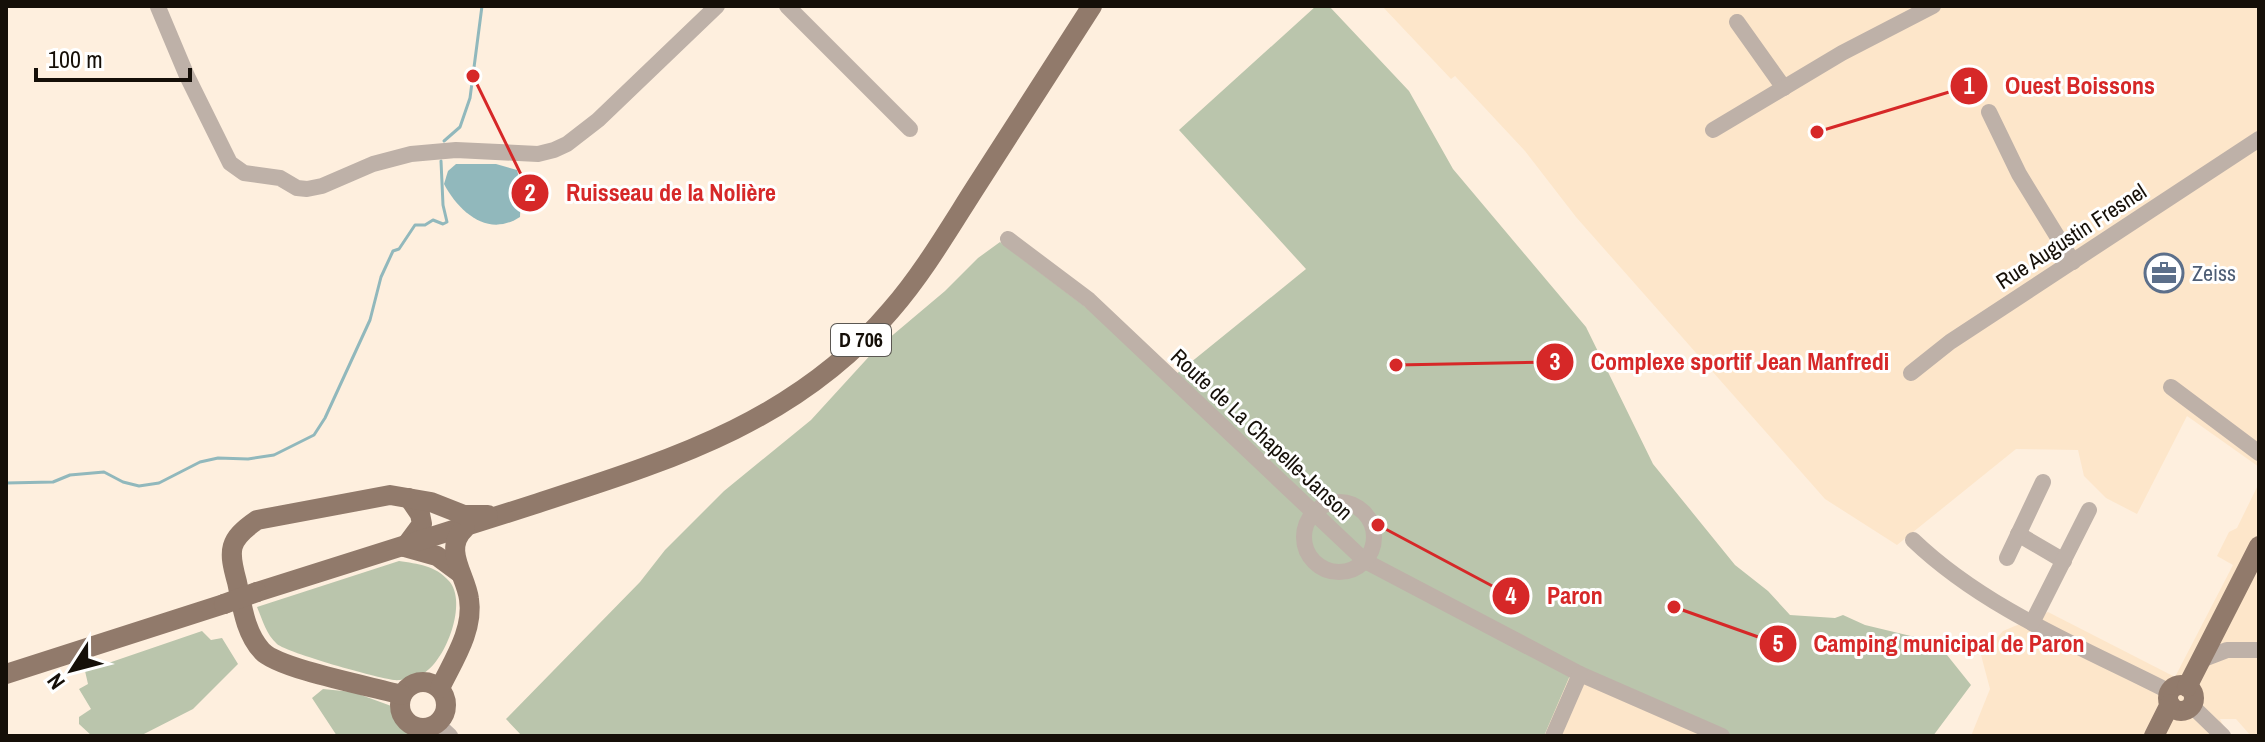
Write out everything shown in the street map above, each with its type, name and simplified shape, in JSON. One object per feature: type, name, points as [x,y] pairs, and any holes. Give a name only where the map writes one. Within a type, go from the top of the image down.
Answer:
[{"type":"main road","name":"D 706","points":[[6,674],[465,528],[673,458],[726,435],[774,408],[852,349],[891,310],[931,256],[1092,6]]},
{"type":"main road","points":[[402,695],[286,664],[263,653],[250,633],[230,554],[238,533],[257,520],[390,495],[431,502],[464,515],[500,516]]},
{"type":"main road","points":[[409,498],[420,514],[422,524],[405,547],[437,556],[460,573]]},
{"type":"main road","points":[[440,688],[470,622],[470,600],[454,546],[457,535],[465,528]]},
{"type":"main road","points":[[2154,736],[2179,700],[2259,546]]},
{"type":"main road","points":[[419,682],[440,688],[447,703],[443,730],[422,729],[408,723],[400,710],[406,689],[419,682]]},
{"type":"main road","points":[[2165,736],[2179,700]]},
{"type":"street","points":[[158,7],[187,76],[230,163],[244,173],[280,178],[297,188],[307,189],[322,186],[373,164],[411,154],[456,150],[538,154],[554,150],[567,144],[608,110],[717,6]]},
{"type":"street","points":[[787,6],[910,129]]},
{"type":"street","points":[[1713,130],[1842,53],[1933,6]]},
{"type":"street","points":[[1737,22],[1784,88]]},
{"type":"street","points":[[1989,112],[2019,174],[2073,262]]},
{"type":"street","name":"Rue Augustin Fresnel","points":[[1911,373],[1950,342],[2259,139]]},
{"type":"street","name":"Route de La Chapelle-Janson","points":[[1008,239],[1089,300],[1365,561],[1580,674],[1722,736]]},
{"type":"street","points":[[2171,387],[2259,453]]},
{"type":"street","points":[[2007,558],[2043,482]]},
{"type":"street","points":[[1344,502],[1364,511],[1370,520],[1374,542],[1365,561],[1355,569],[1343,572],[1331,571],[1311,558],[1305,547],[1304,535],[1313,513],[1322,506],[1344,502]]},
{"type":"street","points":[[2032,623],[2089,510]]},
{"type":"street","points":[[2018,534],[2064,561]]},
{"type":"street","points":[[1913,540],[1941,567],[2032,623],[2179,700],[2223,736]]},
{"type":"street","points":[[2201,660],[2227,650],[2259,650]]},
{"type":"street","points":[[1553,736],[1580,674]]},
{"type":"shaded area","points":[[1382,6],[2259,6],[2259,467],[2187,416],[2137,514],[2106,498],[2084,476],[2078,450],[2016,449],[1897,545],[1825,499],[1576,217],[1525,151],[1455,76],[1451,79]]},
{"type":"shaded area","points":[[2259,483],[2259,736],[2251,736],[2236,719],[2220,719],[2228,736],[1971,736],[1990,689],[1981,655],[2003,631],[2048,612],[2175,677],[2233,565],[2217,556],[2229,532],[2237,528]]},
{"type":"shaded area","points":[[1573,666],[1638,697],[1734,736],[1544,736]]},
{"type":"green space","points":[[1316,6],[1329,6],[1409,91],[1453,169],[1586,327],[1653,464],[1735,565],[1768,591],[1790,615],[1835,618],[1843,615],[1865,625],[1915,637],[1920,642],[1943,650],[1971,685],[1933,736],[1734,736],[1638,697],[1574,666],[1544,736],[522,736],[506,719],[724,491],[811,420],[875,350],[1000,242],[1100,318],[1169,380],[1306,269],[1179,130]]},
{"type":"green space","points":[[399,561],[426,566],[438,572],[454,590],[455,616],[447,644],[424,673],[397,680],[370,675],[284,648],[267,632],[257,607]]},
{"type":"green space","points":[[202,631],[211,640],[222,638],[238,664],[193,709],[140,736],[92,736],[79,724],[79,717],[91,709],[79,689],[88,684],[85,671]]},
{"type":"green space","points":[[323,689],[353,692],[394,707],[408,730],[431,736],[337,736],[312,698]]},
{"type":"water","points":[[456,164],[496,164],[517,170],[521,185],[520,217],[497,225],[476,219],[466,212],[444,184],[448,171]]},
{"type":"waterway","points":[[444,141],[460,127],[470,98],[482,6]]},
{"type":"waterway","points":[[6,483],[53,482],[70,475],[104,472],[139,486],[159,483],[200,462],[274,455],[314,435],[325,418],[370,320],[381,277],[393,251],[399,249],[415,225],[425,225],[433,220],[443,224],[447,222],[441,161]]},
{"type":"place","name":"Ruisseau de la Nolière","points":[[473,76]]},
{"type":"place","name":"Ouest Boissons","points":[[1817,132]]},
{"type":"place","name":"Zeiss","points":[[2164,273]]},
{"type":"place","name":"Complexe sportif Jean Manfredi","points":[[1396,365]]},
{"type":"place","name":"Paron","points":[[1378,525]]},
{"type":"place","name":"Camping municipal de Paron","points":[[1674,607]]}]
